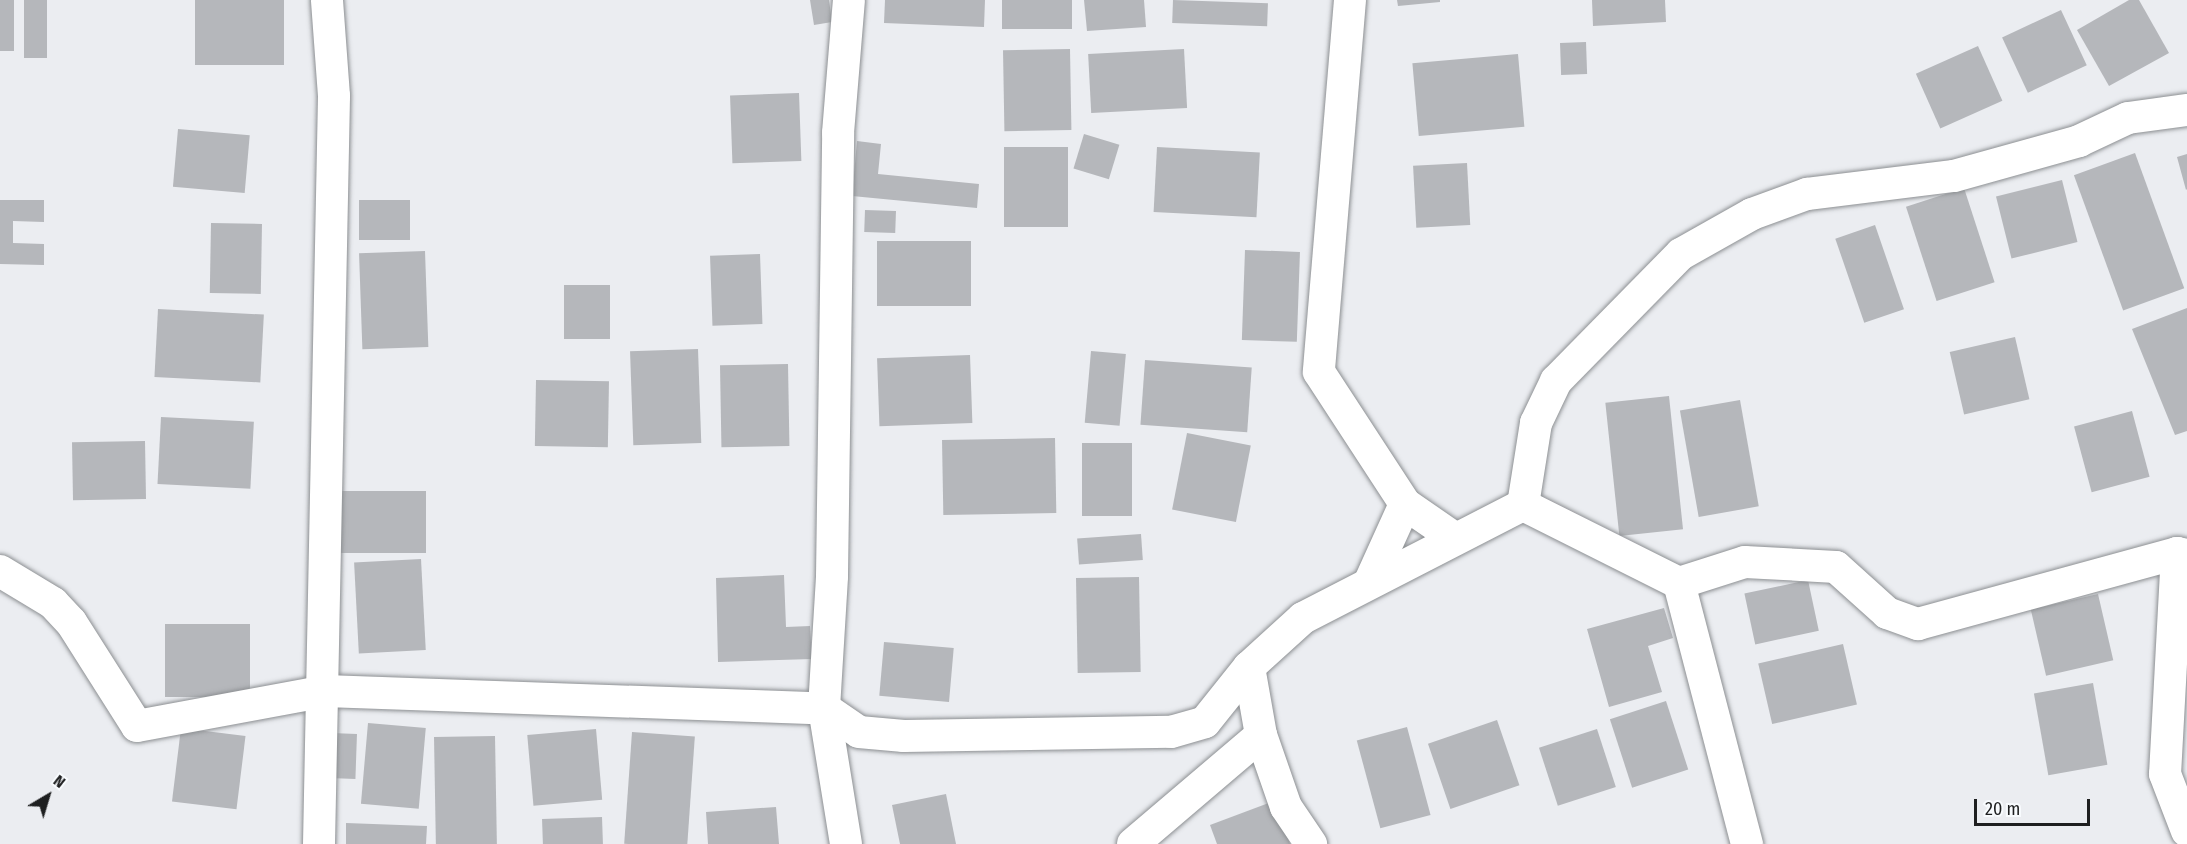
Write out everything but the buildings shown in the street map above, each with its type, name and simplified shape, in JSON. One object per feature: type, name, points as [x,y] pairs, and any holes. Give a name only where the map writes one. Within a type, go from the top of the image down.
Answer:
[{"type":"street","points":[[319,844],[325,691],[334,96],[327,0]]},
{"type":"street","points":[[846,844],[824,708],[832,576],[838,133],[849,0]]},
{"type":"street","points":[[1350,0],[1319,372],[1405,504],[1453,537]]},
{"type":"street","points":[[1523,505],[1536,423],[1556,381],[1681,254],[1752,214],[1807,194],[1954,176],[2079,141],[2128,118],[2187,110]]},
{"type":"street","points":[[1371,579],[1405,504]]},
{"type":"street","points":[[1205,722],[1249,667],[1303,618],[1371,579],[1453,537],[1523,505]]},
{"type":"street","points":[[1523,505],[1679,583],[1745,562],[1836,567],[1887,613],[1918,624],[2182,554],[2165,774],[2187,831]]},
{"type":"street","points":[[0,571],[53,603],[71,622],[136,726],[325,691],[824,708],[859,732],[904,736],[1171,732],[1205,722],[1261,735]]},
{"type":"street","points":[[1679,583],[1747,844]]},
{"type":"street","points":[[1249,667],[1261,735],[1286,807],[1311,844]]},
{"type":"street","points":[[1133,844],[1261,735]]}]
